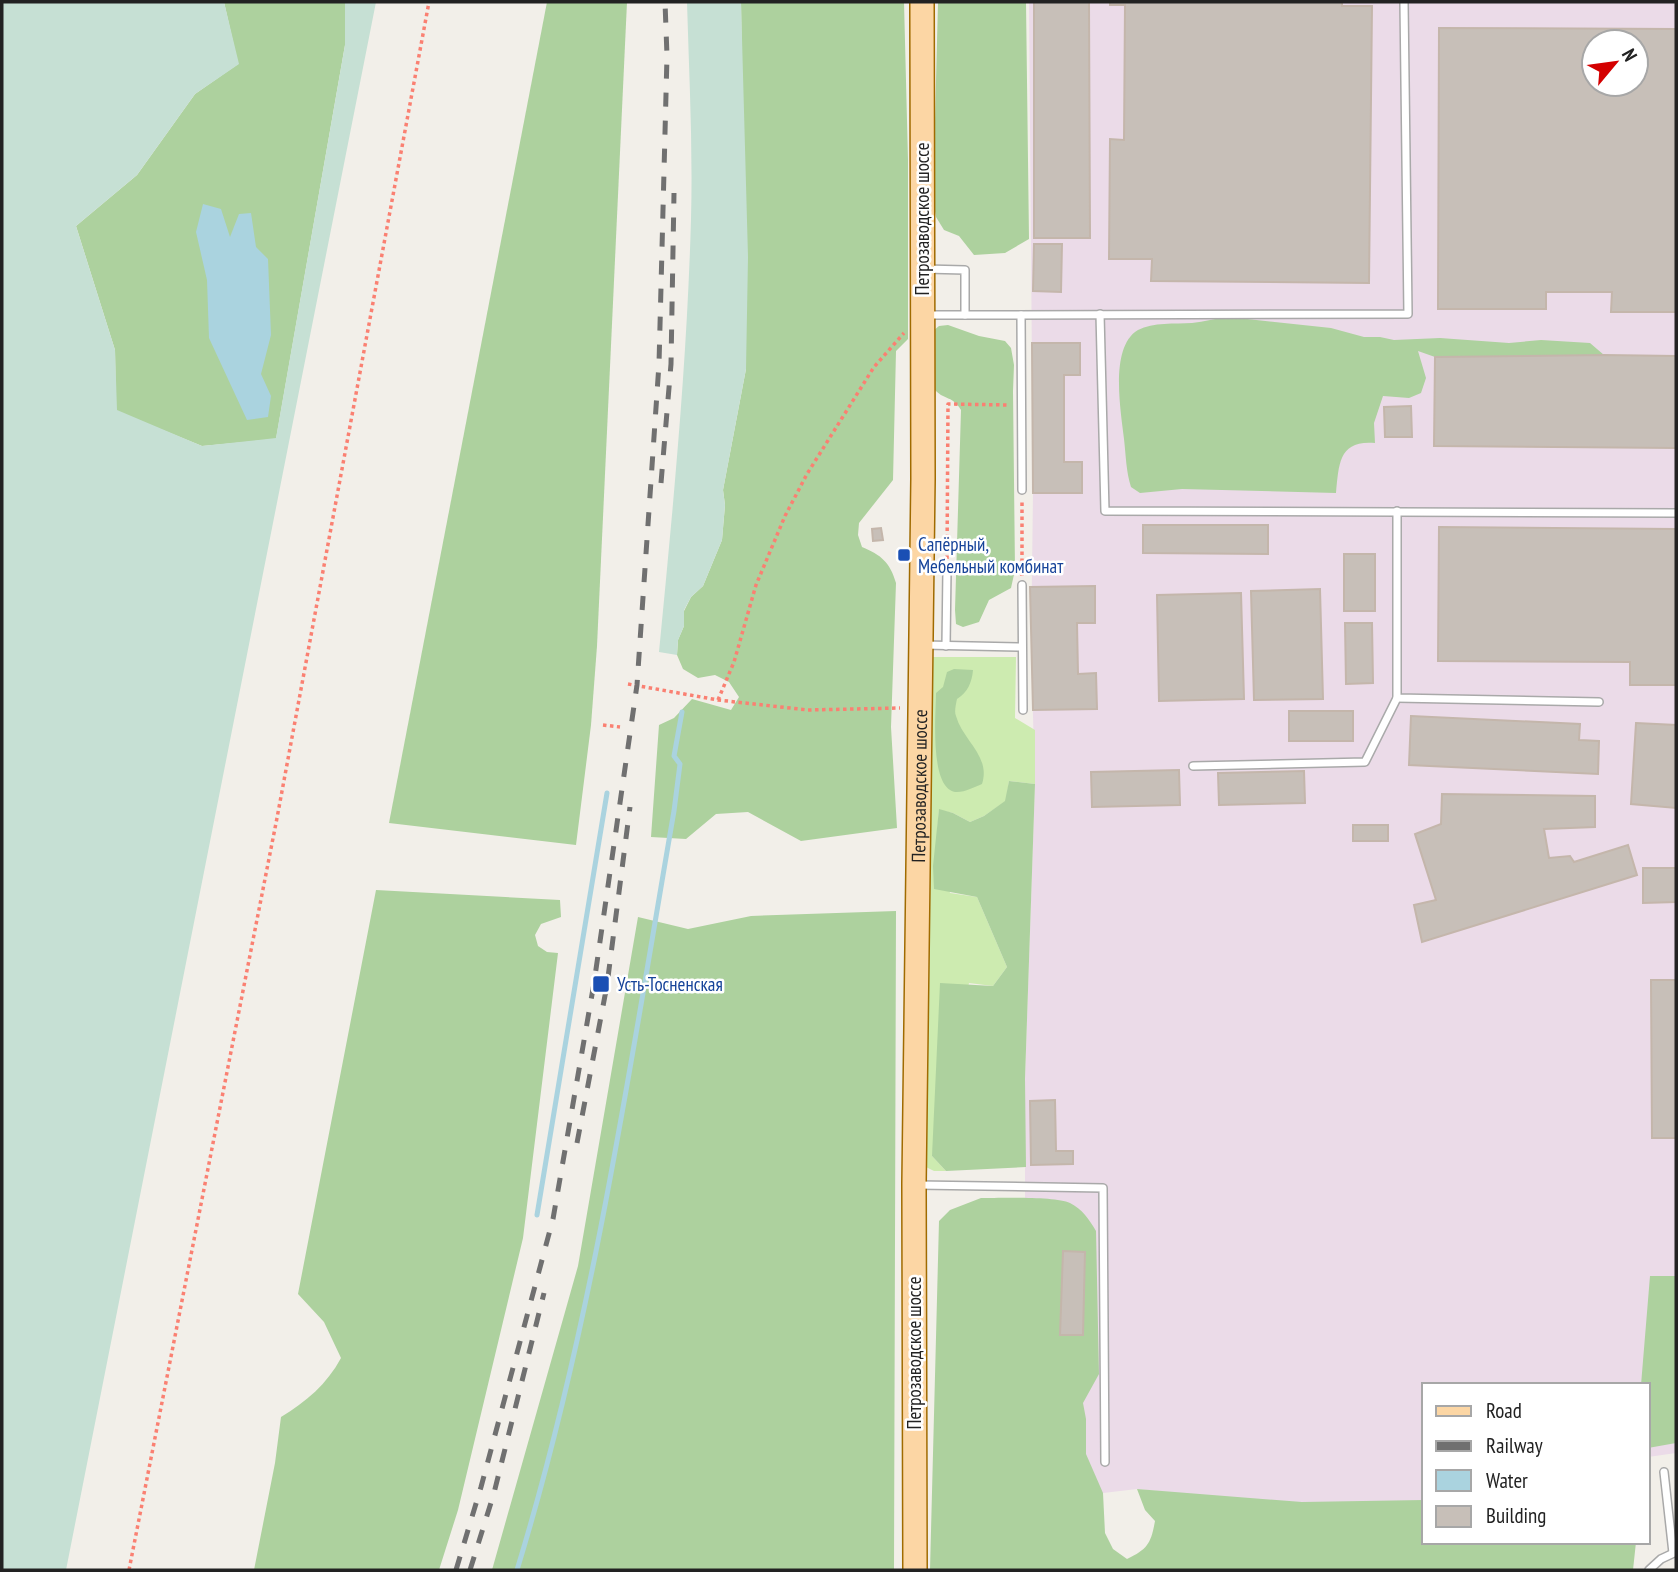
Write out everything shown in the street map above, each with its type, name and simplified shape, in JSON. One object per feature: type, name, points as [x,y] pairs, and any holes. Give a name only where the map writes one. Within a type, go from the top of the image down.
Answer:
[{"type":"main road","name":"Петрозаводское шоссе","points":[[915,1570],[914,1184],[923,479],[922,2]]},
{"type":"lane","points":[[922,315],[1408,314],[1404,2]]},
{"type":"lane","points":[[921,270],[965,270],[965,316]]},
{"type":"lane","points":[[1100,314],[1105,511],[1676,513]]},
{"type":"lane","points":[[1021,315],[1022,490]]},
{"type":"lane","points":[[1193,766],[1365,762],[1397,698],[1397,511]]},
{"type":"lane","points":[[946,646],[947,569]]},
{"type":"lane","points":[[1022,586],[1023,710]]},
{"type":"lane","points":[[919,645],[1022,647]]},
{"type":"lane","points":[[1397,698],[1599,702]]},
{"type":"lane","points":[[914,1184],[1103,1188],[1105,1462]]},
{"type":"lane","points":[[1649,1570],[1661,1559],[1675,1552],[1664,1472]]},
{"type":"path","points":[[129,1570],[277,818],[429,2]]},
{"type":"path","points":[[718,700],[734,662],[756,584],[785,516],[807,474],[874,366],[922,315]]},
{"type":"path","points":[[947,569],[948,404],[1021,405]]},
{"type":"path","points":[[1022,490],[1022,586]]},
{"type":"path","points":[[628,684],[718,700],[808,710],[918,708]]},
{"type":"path","points":[[603,725],[620,727]]},
{"type":"shaded area","points":[[1029,2],[1676,2],[1676,1453],[1650,1457],[1650,1383],[1422,1383],[1422,1542],[1287,1570],[1287,1504],[1137,1489],[1103,1493],[1025,1495],[1025,1079],[1035,783],[1031,650],[1033,493]]},
{"type":"green space","points":[[2,2],[224,2],[239,64],[195,94],[137,175],[76,226],[115,350],[117,410],[202,446],[276,438],[345,45],[345,2],[376,2],[66,1570],[2,1570]]},
{"type":"green space","points":[[224,2],[345,2],[345,45],[276,439],[202,446],[116,411],[115,350],[76,226],[137,175],[195,94],[238,64]]},
{"type":"green space","points":[[547,2],[627,2],[597,646],[591,725],[576,845],[389,823]]},
{"type":"green space","points":[[687,2],[741,2],[748,257],[746,369],[723,490],[725,505],[722,540],[703,586],[691,597],[684,610],[684,626],[678,640],[677,655],[659,652],[679,436],[689,273],[692,165]]},
{"type":"green space","points":[[741,2],[904,2],[908,160],[908,339],[896,351],[893,480],[859,523],[858,535],[862,547],[880,556],[888,564],[896,583],[891,727],[897,828],[801,841],[748,812],[716,814],[686,839],[651,837],[659,725],[674,718],[692,699],[731,710],[739,697],[729,682],[715,675],[698,678],[683,669],[677,655],[678,640],[684,626],[684,611],[691,597],[703,586],[722,540],[725,505],[723,490],[746,369]]},
{"type":"green space","points":[[938,2],[1026,2],[1029,239],[1005,253],[974,255],[959,236],[944,230],[936,217],[933,200]]},
{"type":"green space","points":[[1229,317],[1331,328],[1364,337],[1394,340],[1440,338],[1509,343],[1541,340],[1590,343],[1604,355],[1435,357],[1418,351],[1426,378],[1421,393],[1409,398],[1383,396],[1374,423],[1375,443],[1354,445],[1343,456],[1336,493],[1182,489],[1140,493],[1131,487],[1128,475],[1119,397],[1120,365],[1129,338],[1138,330],[1150,326]]},
{"type":"green space","points":[[948,325],[979,336],[1005,341],[1011,348],[1014,365],[1015,570],[1011,588],[989,600],[979,622],[963,627],[956,624],[955,610],[961,410],[955,402],[936,391],[930,378],[933,331],[939,326]]},
{"type":"green space","points":[[930,657],[1016,657],[1015,718],[1035,730],[1035,784],[1009,781],[1006,801],[970,822],[953,813],[939,810],[937,833],[950,893],[977,897],[1007,967],[993,986],[969,983],[932,1156],[946,1171],[934,1171],[922,1165]]},
{"type":"green space","points":[[954,669],[973,670],[969,686],[957,699],[955,712],[959,725],[980,757],[984,774],[982,784],[958,792],[947,787],[941,777],[935,732],[936,693],[943,687],[947,672]]},
{"type":"green space","points":[[1009,781],[1035,784],[1025,1079],[1026,1167],[946,1171],[932,1156],[940,983],[993,986],[1007,967],[977,897],[934,889],[933,866],[939,809],[970,822],[1005,801]]},
{"type":"green space","points":[[376,890],[560,900],[561,917],[541,924],[535,935],[538,946],[547,952],[558,953],[523,1238],[458,1510],[439,1570],[254,1570],[281,1417],[315,1392],[341,1358],[324,1322],[298,1294]]},
{"type":"green space","points":[[896,911],[894,1570],[492,1570],[578,1266],[638,917],[688,929],[751,916]]},
{"type":"green space","points":[[981,1198],[1052,1199],[1070,1203],[1082,1211],[1096,1231],[1099,1374],[1083,1403],[1086,1454],[1103,1493],[1105,1533],[1113,1549],[1127,1559],[1140,1552],[1147,1544],[1155,1521],[1145,1510],[1137,1489],[1302,1502],[1422,1500],[1422,1544],[1636,1544],[1633,1570],[930,1570],[939,1221],[950,1210]]},
{"type":"green space","points":[[1650,1276],[1676,1276],[1676,1443],[1650,1448],[1650,1383],[1641,1383]]},
{"type":"water","points":[[203,204],[221,209],[230,237],[239,214],[251,213],[256,247],[268,259],[271,335],[261,374],[271,396],[268,417],[247,420],[209,338],[207,280],[196,232]]},
{"type":"building","points":[[1034,2],[1089,2],[1090,238],[1034,238]]},
{"type":"building","points":[[1110,2],[1342,2],[1342,6],[1372,6],[1369,283],[1151,281],[1152,259],[1109,259],[1110,139],[1124,140],[1125,5],[1110,5]]},
{"type":"building","points":[[1439,28],[1580,29],[1580,98],[1650,98],[1650,29],[1676,29],[1676,312],[1611,312],[1612,292],[1546,292],[1546,309],[1438,309]]},
{"type":"building","points":[[1034,244],[1062,244],[1061,292],[1033,291]]},
{"type":"building","points":[[1032,343],[1080,343],[1080,375],[1064,375],[1064,462],[1082,462],[1082,493],[1033,493]]},
{"type":"building","points":[[1676,356],[1676,448],[1434,446],[1435,357]]},
{"type":"building","points":[[1411,406],[1412,437],[1385,437],[1384,407]]},
{"type":"building","points":[[1143,525],[1268,525],[1268,554],[1143,553]]},
{"type":"building","points":[[1439,527],[1676,529],[1676,685],[1630,685],[1630,662],[1438,661]]},
{"type":"building","points":[[881,528],[883,540],[873,541],[872,529]]},
{"type":"building","points":[[1344,554],[1375,554],[1375,611],[1344,611]]},
{"type":"building","points":[[1095,586],[1095,623],[1077,623],[1078,674],[1096,673],[1097,709],[1033,710],[1030,587]]},
{"type":"building","points":[[1320,589],[1323,699],[1254,700],[1251,591]]},
{"type":"building","points":[[1241,593],[1244,699],[1159,701],[1157,595]]},
{"type":"building","points":[[1345,623],[1372,623],[1373,683],[1346,684]]},
{"type":"building","points":[[1289,711],[1353,711],[1353,741],[1289,741]]},
{"type":"building","points":[[1411,716],[1580,724],[1579,740],[1599,741],[1598,774],[1409,765]]},
{"type":"building","points":[[1636,723],[1676,725],[1676,808],[1631,804]]},
{"type":"building","points":[[1179,770],[1180,805],[1092,807],[1091,772]]},
{"type":"building","points":[[1304,771],[1305,803],[1219,805],[1218,773]]},
{"type":"building","points":[[1442,794],[1595,796],[1595,827],[1544,829],[1549,858],[1570,856],[1574,862],[1628,845],[1637,875],[1422,942],[1414,905],[1436,900],[1415,834],[1441,824]]},
{"type":"building","points":[[1353,825],[1388,825],[1388,841],[1353,841]]},
{"type":"building","points":[[1643,868],[1676,868],[1676,902],[1643,903]]},
{"type":"building","points":[[1651,980],[1676,980],[1676,1138],[1652,1138]]},
{"type":"building","points":[[1055,1100],[1056,1151],[1073,1151],[1073,1164],[1031,1165],[1030,1101]]},
{"type":"building","points":[[1063,1251],[1085,1252],[1083,1335],[1060,1335]]},
{"type":"waterway","points":[[517,1570],[544,1477],[567,1382],[608,1193],[674,811],[680,764],[674,756],[682,712]]},
{"type":"waterway","points":[[537,1215],[607,793]]},
{"type":"railway","points":[[456,1570],[553,1219],[594,983],[637,685],[659,364],[667,56],[665,2]]},
{"type":"railway","points":[[661,483],[671,364],[674,193]]},
{"type":"railway","points":[[577,1143],[607,985],[630,807]]},
{"type":"railway","points":[[470,1570],[494,1493],[544,1293]]},
{"type":"place","name":"Сапёрный, Мебельный комбинат","points":[[904,555]]},
{"type":"place","name":"Усть-Тосненская","points":[[601,984]]}]
